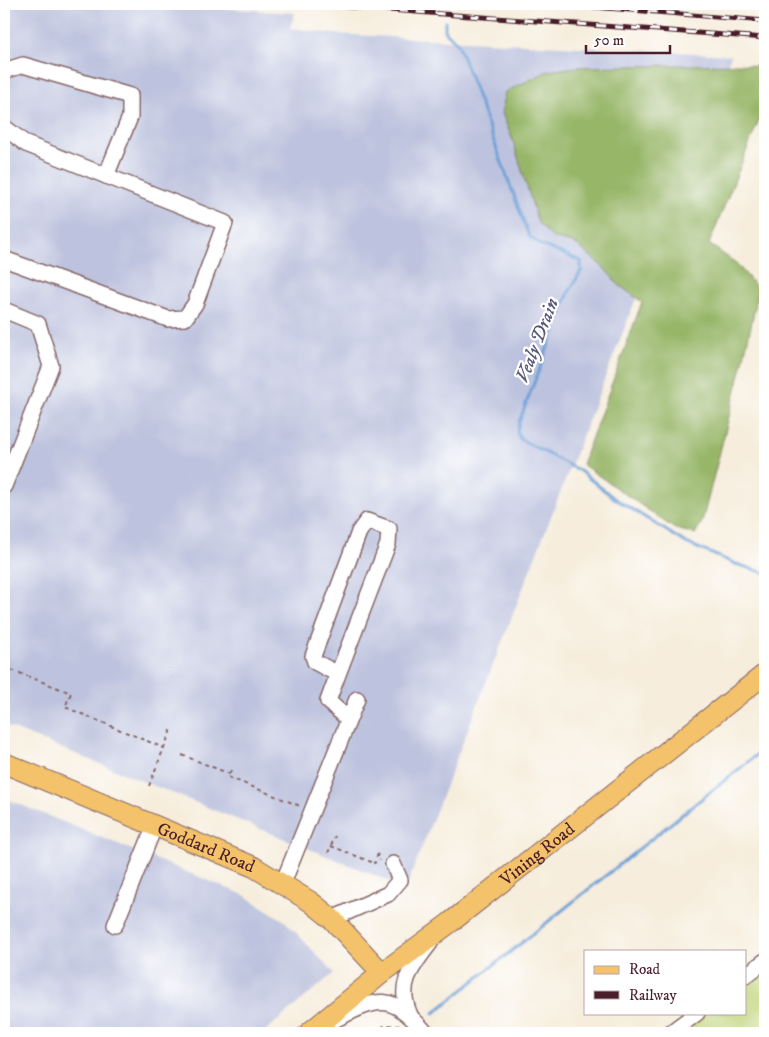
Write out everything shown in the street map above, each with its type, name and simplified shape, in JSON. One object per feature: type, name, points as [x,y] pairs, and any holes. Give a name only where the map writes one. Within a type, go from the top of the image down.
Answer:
[{"type":"main road","name":"Vining Road","points":[[311,1032],[382,973],[438,932],[765,674]]},
{"type":"main road","name":"Goddard Road","points":[[4,763],[254,867],[283,883],[332,919],[382,973]]},
{"type":"lane","points":[[4,71],[23,65],[130,96],[130,117],[106,176]]},
{"type":"lane","points":[[4,127],[26,144],[225,223],[195,304],[185,318],[168,319],[4,259]]},
{"type":"lane","points":[[4,310],[38,324],[51,366],[4,486]]},
{"type":"lane","points":[[338,674],[315,662],[313,656],[359,532],[367,521],[389,529],[388,544],[328,701],[348,720]]},
{"type":"lane","points":[[283,883],[357,699]]},
{"type":"lane","points":[[114,925],[155,825]]},
{"type":"lane","points":[[332,919],[388,894],[400,880],[386,862]]},
{"type":"lane","points":[[408,1022],[405,998],[407,976],[438,932]]},
{"type":"lane","points":[[746,975],[765,961]]},
{"type":"lane","points":[[311,1032],[374,1002],[390,1003],[408,1022],[426,1033]]},
{"type":"lane","points":[[670,1033],[696,1014]]},
{"type":"path","points":[[4,667],[71,693],[65,707],[164,748]]},
{"type":"path","points":[[149,786],[171,730]]},
{"type":"path","points":[[182,755],[230,774]]},
{"type":"path","points":[[231,770],[228,777],[311,811]]},
{"type":"path","points":[[328,854],[335,836]]},
{"type":"path","points":[[331,846],[374,863],[386,862]]},
{"type":"path","points":[[374,863],[378,854]]},
{"type":"path","points":[[375,1033],[385,1025],[403,1026],[408,1022]]},
{"type":"shaded area","points":[[4,4],[164,4],[295,13],[290,28],[335,34],[731,55],[406,888],[4,725]]},
{"type":"shaded area","points":[[4,798],[244,895],[286,922],[334,973],[263,1033],[4,1033]]},
{"type":"green space","points":[[740,64],[765,67],[765,105],[709,244],[736,263],[759,290],[742,366],[702,522],[695,534],[675,529],[582,464],[642,302],[619,285],[603,267],[576,244],[553,238],[538,223],[513,141],[502,113],[505,92],[548,71],[577,67]]},
{"type":"green space","points":[[765,964],[765,1033],[697,1033],[691,1022],[701,1014],[746,1014],[746,979]]},
{"type":"waterway","name":"Vealy Drain","points":[[445,22],[445,31],[458,44],[529,236],[541,245],[581,261],[581,271],[569,292],[519,422],[517,432],[520,439],[580,471],[614,498],[686,543],[736,564],[765,573]]},
{"type":"waterway","points":[[434,1013],[765,748]]},
{"type":"railway","points":[[309,4],[765,38]]},
{"type":"railway","points":[[558,4],[765,21]]}]
